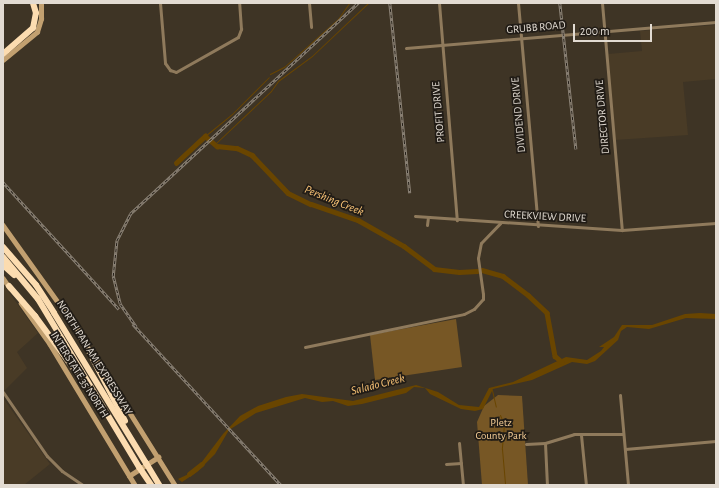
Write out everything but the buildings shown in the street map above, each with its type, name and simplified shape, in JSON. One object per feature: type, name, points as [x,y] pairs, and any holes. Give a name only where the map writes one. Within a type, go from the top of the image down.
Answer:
[{"type":"highway","points":[[3,54],[33,28],[36,13],[33,3]]},
{"type":"highway","name":"NORTH PAN AM EXPRESSWAY","points":[[3,247],[50,307],[159,485]]},
{"type":"highway","name":"NORTH PAN AM EXPRESSWAY","points":[[3,257],[26,284],[150,485]]},
{"type":"highway","points":[[3,265],[26,284]]},
{"type":"highway","points":[[9,286],[35,316],[100,402]]},
{"type":"highway","points":[[75,324],[138,450]]},
{"type":"main road","points":[[3,60],[37,32],[41,20],[41,3]]},
{"type":"main road","name":"INTERSTATE 35 NORTH","points":[[3,225],[75,324],[175,485]]},
{"type":"main road","name":"INTERSTATE 35 NORTH","points":[[3,278],[50,344],[135,485]]},
{"type":"main road","points":[[129,476],[158,457]]},
{"type":"street","points":[[160,3],[165,63],[170,70],[179,71],[238,37],[241,29],[239,3]]},
{"type":"street","points":[[309,3],[311,27]]},
{"type":"street","name":"PROFIT DRIVE","points":[[438,3],[457,220]]},
{"type":"street","name":"DIVIDEND DRIVE","points":[[518,3],[538,226]]},
{"type":"street","name":"DIRECTOR DRIVE","points":[[602,3],[622,230]]},
{"type":"street","name":"GRUBB ROAD","points":[[406,48],[716,22]]},
{"type":"street","points":[[414,216],[500,223]]},
{"type":"street","points":[[427,224],[428,217]]},
{"type":"street","name":"CREEKVIEW DRIVE","points":[[306,347],[464,314],[474,309],[483,299],[484,294],[478,258],[479,247],[487,234],[500,223],[622,230],[716,223]]},
{"type":"street","points":[[3,392],[47,456],[62,471],[83,485]]},
{"type":"street","points":[[620,395],[628,485]]},
{"type":"street","points":[[526,444],[545,443],[570,435],[623,434]]},
{"type":"street","points":[[581,435],[586,485]]},
{"type":"street","points":[[625,449],[716,441]]},
{"type":"street","points":[[459,443],[463,485]]},
{"type":"street","points":[[545,443],[547,485]]},
{"type":"street","points":[[446,464],[461,463]]},
{"type":"shaded area","points":[[716,25],[716,79],[683,82],[688,135],[615,140],[608,54],[642,51],[640,31]]},
{"type":"shaded area","points":[[3,284],[38,333],[17,352],[27,368],[3,392]]},
{"type":"shaded area","points":[[685,314],[716,314],[716,319],[686,318],[649,329],[627,327],[621,331],[618,340],[595,361],[587,364],[572,362],[532,380],[493,389],[483,409],[475,411],[461,409],[430,394],[425,388],[414,387],[406,393],[362,404],[348,406],[333,401],[322,402],[305,398],[256,413],[229,430],[215,454],[197,472],[182,482],[178,479],[195,471],[223,434],[240,416],[258,406],[286,397],[302,394],[353,401],[416,385],[438,392],[459,405],[479,407],[489,388],[513,382],[566,357],[587,360],[601,351],[604,347],[599,347],[614,337],[622,325],[652,325]]},
{"type":"shaded area","points":[[3,398],[50,464],[24,485],[3,485]]},
{"type":"green space","points":[[456,319],[462,367],[375,380],[370,335]]},
{"type":"green space","name":"Pletz County Park","points":[[498,395],[522,396],[528,485],[482,485],[477,422],[484,406]]},
{"type":"waterway","points":[[270,74],[284,67],[338,19],[349,3]]},
{"type":"waterway","points":[[215,144],[271,91],[278,81],[312,56],[368,3]]},
{"type":"waterway","points":[[205,136],[232,114],[269,77]]},
{"type":"waterway","name":"Pershing Creek","points":[[176,163],[205,136],[217,146],[237,148],[252,155],[288,193],[311,204],[358,220],[404,246],[434,269],[459,272],[477,271]]},
{"type":"waterway","name":"Pershing Creek","points":[[482,270],[503,276],[528,295],[547,313],[555,356],[562,362]]},
{"type":"waterway","points":[[492,390],[496,407]]},
{"type":"waterway","points":[[500,415],[504,424],[502,449],[505,485]]},
{"type":"waterway","name":"Salado Creek","points":[[189,474],[202,464]]},
{"type":"railway","points":[[136,327],[120,304],[113,276],[117,240],[130,214],[358,3]]},
{"type":"railway","points":[[390,3],[410,193]]},
{"type":"railway","points":[[560,3],[576,149]]},
{"type":"railway","points":[[3,182],[119,309]]},
{"type":"railway","points":[[133,324],[281,485]]}]
